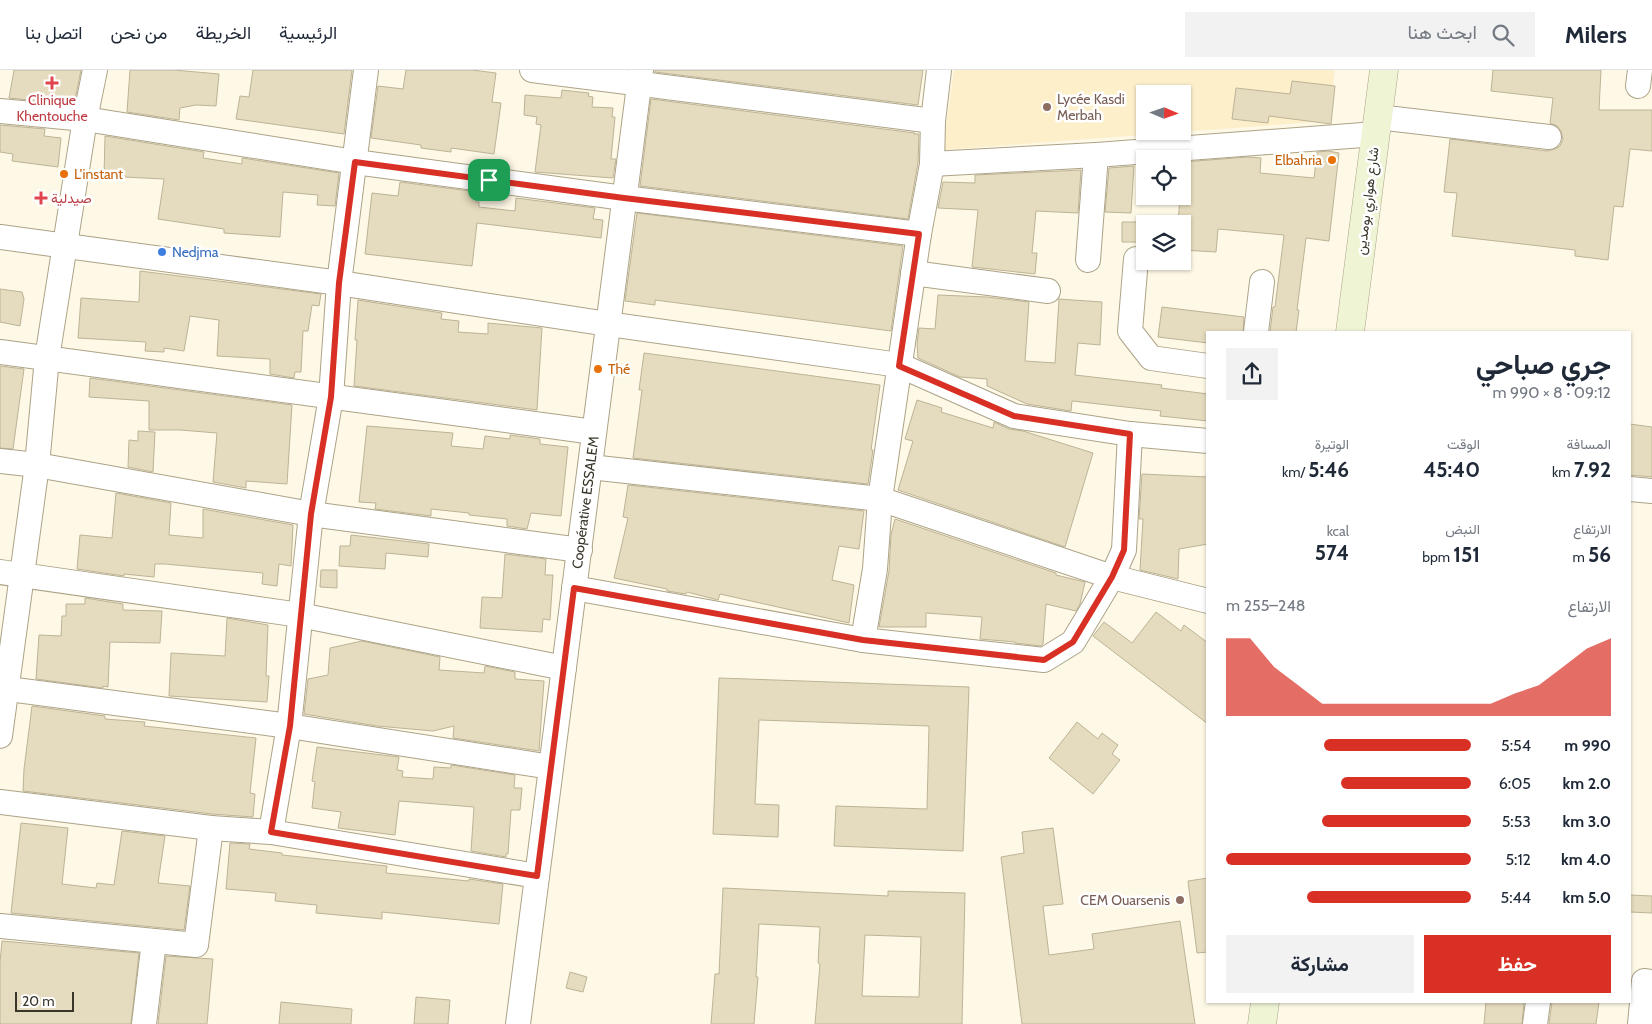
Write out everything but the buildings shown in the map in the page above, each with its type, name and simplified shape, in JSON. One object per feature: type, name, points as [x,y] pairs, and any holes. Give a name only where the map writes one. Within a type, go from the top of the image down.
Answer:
[{"type":"main road","name":"شارع هواري بومدين","points":[[1350,331],[1384,70]]},
{"type":"main road","points":[[1262,1024],[1265,1003]]},
{"type":"street","points":[[0,736],[10,574],[37,465],[47,358],[84,119],[95,70]]},
{"type":"street","points":[[271,832],[290,726],[311,514],[331,397],[339,283],[366,70]]},
{"type":"street","points":[[532,70],[640,77],[932,121]]},
{"type":"street","points":[[863,640],[876,570],[880,499],[899,366],[919,234],[932,164],[932,121],[939,70]]},
{"type":"street","name":"Coopérative ESSALEM","points":[[518,1024],[640,77]]},
{"type":"street","points":[[0,111],[84,119],[355,162],[624,198],[919,234]]},
{"type":"street","points":[[932,164],[1096,155],[1377,126],[1549,137]]},
{"type":"street","points":[[1088,260],[1096,155]]},
{"type":"street","points":[[0,237],[339,283],[899,366],[1014,416],[1130,434],[1206,441]]},
{"type":"street","points":[[1136,260],[1130,331],[1151,358],[1206,366]]},
{"type":"street","points":[[913,273],[1048,291]]},
{"type":"street","points":[[1256,331],[1262,282]]},
{"type":"street","points":[[0,352],[594,432]]},
{"type":"street","points":[[574,588],[863,640],[1044,660],[1073,642],[1112,577],[1124,550],[1130,434]]},
{"type":"street","points":[[0,461],[37,465],[311,514],[580,550]]},
{"type":"street","points":[[590,467],[880,499],[1112,577],[1206,600]]},
{"type":"street","points":[[1631,488],[1652,491]]},
{"type":"street","points":[[10,574],[300,615],[564,668]]},
{"type":"street","points":[[3,688],[290,726],[551,767]]},
{"type":"street","points":[[0,802],[211,828],[271,832],[537,876]]},
{"type":"street","points":[[0,926],[196,945],[211,828]]},
{"type":"street","points":[[144,1024],[154,941]]},
{"type":"street","points":[[1640,1024],[1644,981],[1652,982]]},
{"type":"street","points":[[1535,1024],[1538,1003]]},
{"type":"shaded area","name":"Lycée Kasdi Merbah","points":[[954,70],[1335,70],[1328,121],[1191,131],[1191,85],[1136,85],[1136,135],[943,150]]},
{"type":"place","name":"Clinique Khentouche","points":[[52,83]]},
{"type":"place","name":"Lycée Kasdi Merbah","points":[[1047,107]]},
{"type":"place","name":"Elbahria","points":[[1332,160]]},
{"type":"place","name":"L'instant","points":[[64,174]]},
{"type":"place","name":"صيدلية","points":[[41,198]]},
{"type":"place","name":"Nedjma","points":[[162,252]]},
{"type":"place","name":"Thé","points":[[598,369]]},
{"type":"place","name":"CEM Ouarsenis","points":[[1180,900]]},
{"type":"route","points":[[355,162],[489,180],[919,234],[899,366],[1014,416],[1130,434],[1124,550],[1112,577],[1073,642],[1044,660],[863,640],[574,588],[537,876],[271,832],[290,726],[311,514],[331,397],[339,283],[355,162]]}]
